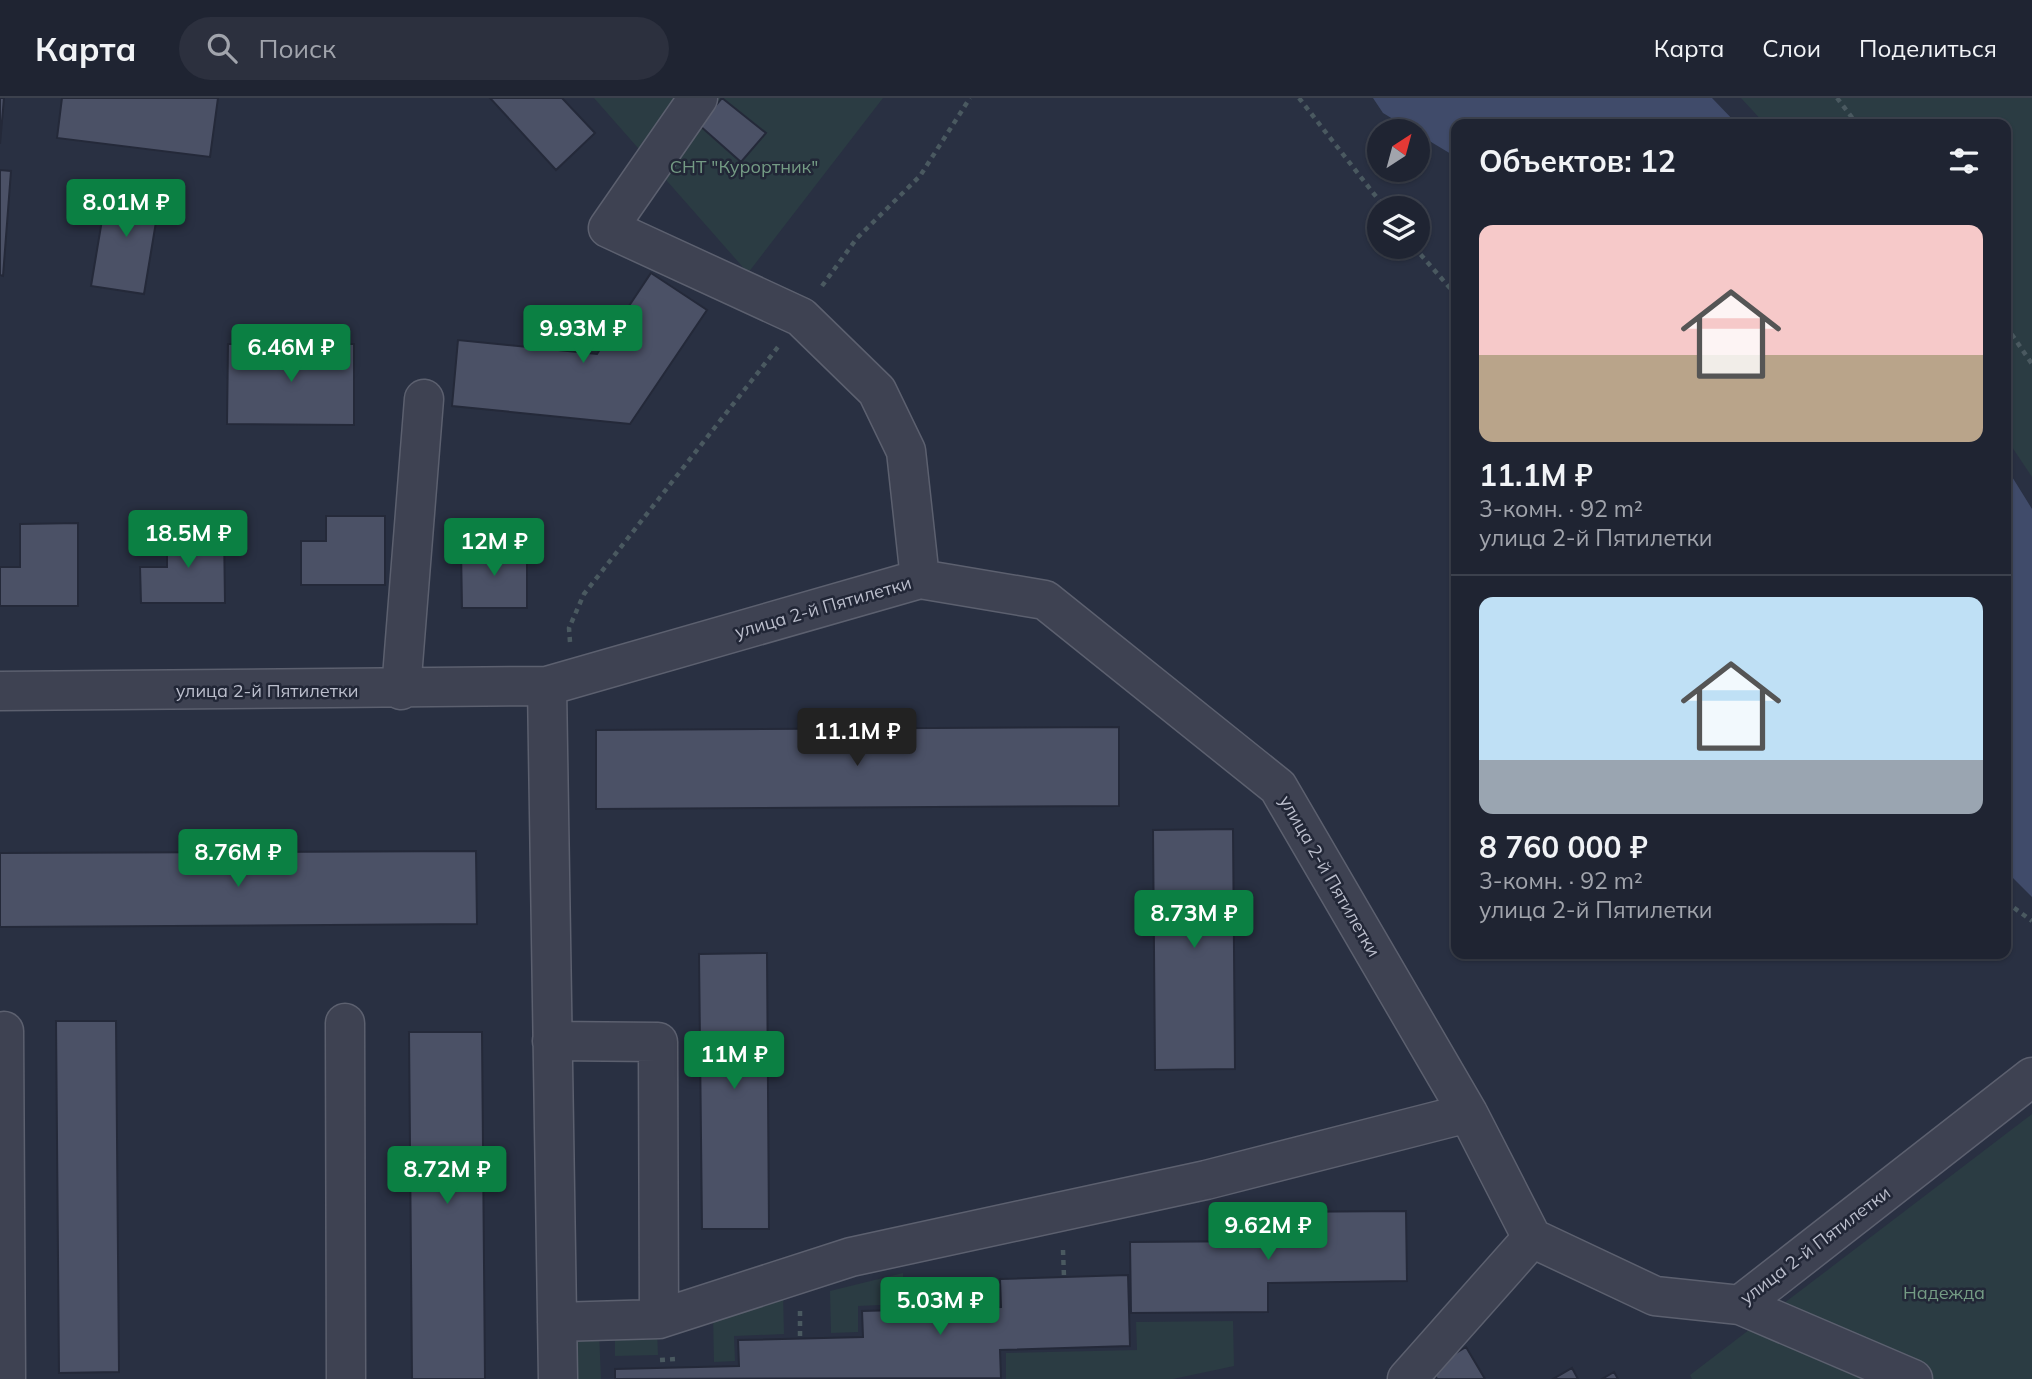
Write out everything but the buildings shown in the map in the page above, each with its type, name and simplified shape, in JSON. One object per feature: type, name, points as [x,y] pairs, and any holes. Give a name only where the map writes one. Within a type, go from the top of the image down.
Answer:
[{"type":"street","points":[[698,98],[608,228],[801,317],[877,391],[906,452],[920,579]]},
{"type":"street","points":[[401,690],[424,399]]},
{"type":"street","name":"улица 2-й Пятилетки","points":[[0,691],[401,690],[560,682],[920,579],[1045,600],[1278,787],[1468,1113],[1532,1238],[1655,1296],[1740,1304],[2032,1077]]},
{"type":"street","points":[[558,1379],[552,1041],[560,682]]},
{"type":"street","points":[[345,1023],[345,1379]]},
{"type":"street","points":[[4,1031],[6,1379]]},
{"type":"street","points":[[552,1041],[658,1042],[659,1319]]},
{"type":"street","points":[[557,1322],[659,1319],[851,1257],[1206,1180],[1468,1113]]},
{"type":"street","points":[[1408,1379],[1532,1238]]},
{"type":"street","points":[[1740,1304],[1913,1379]]},
{"type":"path","points":[[560,682],[569,628],[584,594],[801,317],[857,238],[920,176],[970,98]]},
{"type":"path","points":[[1300,98],[1376,196]]},
{"type":"path","points":[[1837,98],[1853,119]]},
{"type":"path","points":[[1424,259],[1451,289]]},
{"type":"path","points":[[2011,333],[2032,364]]},
{"type":"path","points":[[2011,906],[2032,921]]},
{"type":"green space","name":"СНТ \"Курортник\"","points":[[594,98],[883,98],[748,273]]},
{"type":"green space","points":[[1741,98],[2032,98],[2032,477],[2011,446],[2011,119],[1760,119]]},
{"type":"green space","name":"Надежда","points":[[2032,1114],[2032,1379],[1692,1379],[1690,1375]]},
{"type":"green space","points":[[903,1273],[903,1304],[858,1306],[858,1332],[831,1333],[830,1291]]},
{"type":"green space","points":[[783,1293],[784,1334],[734,1336],[735,1361],[714,1362],[713,1315]]},
{"type":"green space","points":[[1233,1321],[1234,1366],[1173,1379],[1006,1379],[1006,1353],[1137,1350],[1136,1322]]},
{"type":"green space","points":[[657,1330],[658,1355],[615,1356],[615,1331]]},
{"type":"green space","points":[[571,1332],[599,1332],[601,1379],[573,1379]]},
{"type":"water","points":[[1373,98],[1712,98],[1732,119],[1451,119],[1451,154],[1430,141],[1430,119],[1393,119],[1383,113]]},
{"type":"water","points":[[2011,475],[2032,509],[2032,897],[2011,876]]}]
